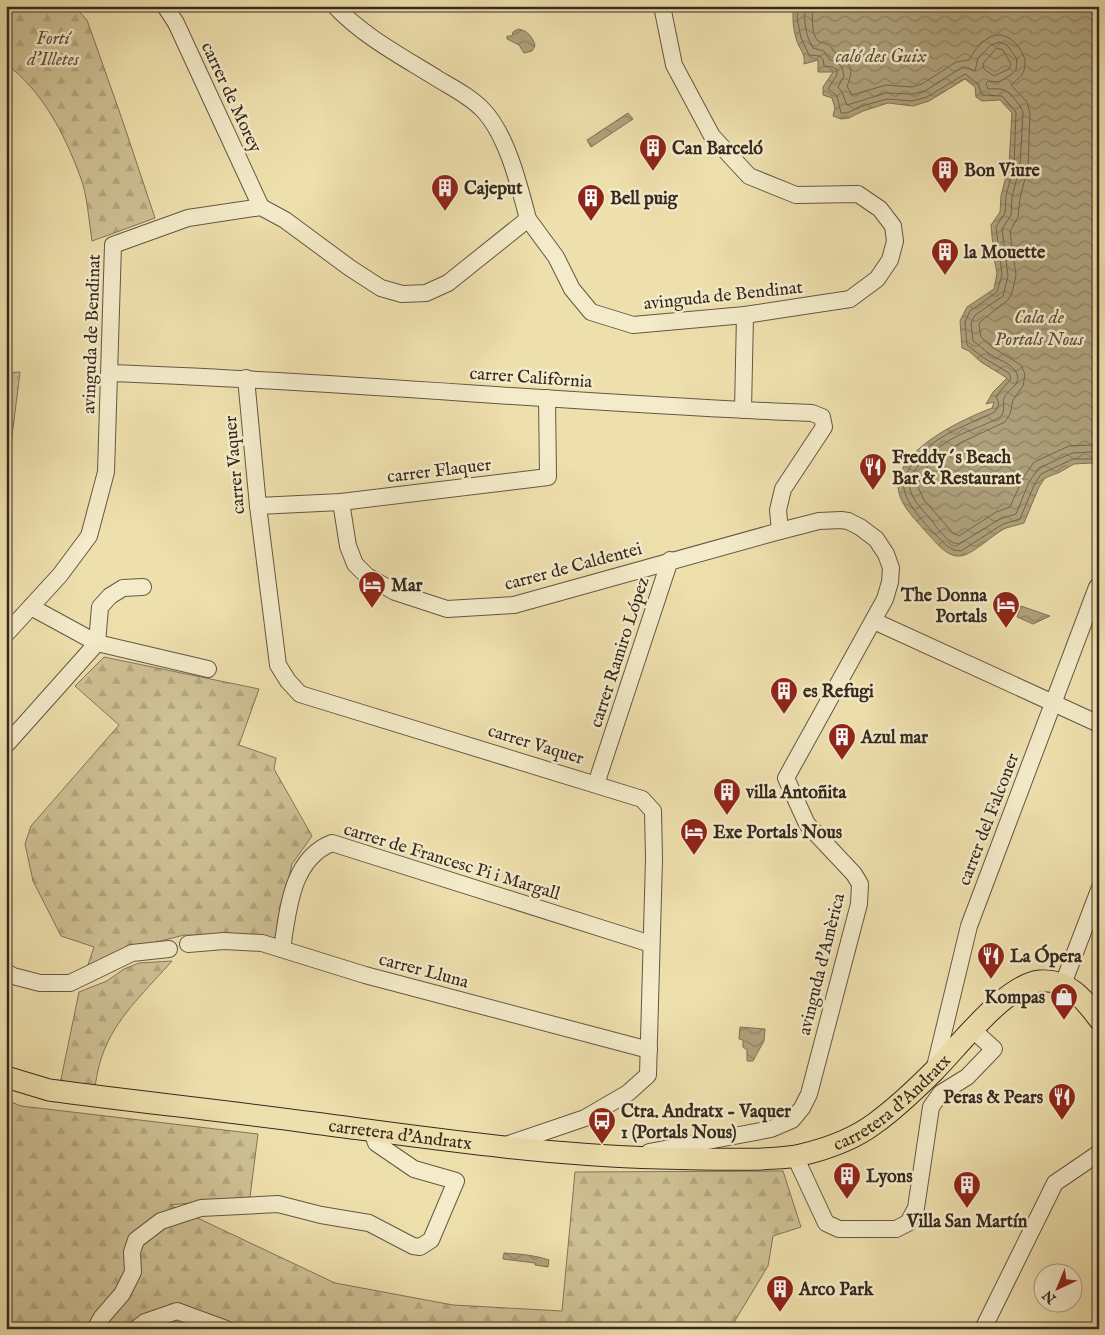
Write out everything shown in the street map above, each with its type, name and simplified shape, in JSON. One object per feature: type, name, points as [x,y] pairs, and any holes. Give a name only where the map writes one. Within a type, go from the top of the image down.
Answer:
[{"type":"main road","name":"carretera d'Andratx","points":[[6,1077],[49,1090],[500,1147],[620,1157],[738,1160],[797,1156],[848,1138],[872,1126],[934,1071],[1008,996],[1020,988],[1039,981],[1063,984]]},
{"type":"main road","points":[[1063,984],[1074,990],[1099,1019]]},
{"type":"street","name":"carrer de Morey","points":[[165,6],[176,23],[261,207]]},
{"type":"street","name":"avinguda de Bendinat","points":[[335,6],[381,44],[467,97],[482,109],[498,131],[518,184],[528,219],[556,258],[572,289],[592,312],[633,325],[745,315],[850,299],[877,279],[890,260],[895,241],[893,226],[880,209],[858,194],[796,195],[749,176],[712,136],[674,65],[662,6]]},
{"type":"street","points":[[261,207],[285,220],[380,288],[402,294],[426,293],[448,282],[528,219]]},
{"type":"street","name":"avinguda de Bendinat","points":[[6,634],[60,574],[90,536],[106,472],[113,244],[188,218],[261,207]]},
{"type":"street","points":[[743,410],[745,315]]},
{"type":"street","name":"carrer Califòrnia","points":[[110,373],[246,378],[812,413],[822,417],[824,427],[783,489],[778,510],[780,531]]},
{"type":"street","name":"carrer Vaquer","points":[[246,378],[258,506],[278,665],[288,681],[300,694],[642,799],[653,811],[654,858],[650,944],[648,1075],[628,1093],[585,1118],[500,1147]]},
{"type":"street","name":"carrer Flaquer","points":[[258,506],[341,502],[548,477],[547,398]]},
{"type":"street","name":"carrer de Caldentei","points":[[341,502],[348,546],[354,564],[367,576],[395,592],[447,609],[514,605],[596,583],[670,560],[819,521],[848,521],[876,539],[886,554],[890,568],[890,582],[885,600],[874,621]]},
{"type":"street","name":"carrer Ramiro López","points":[[596,784],[670,560]]},
{"type":"street","points":[[6,745],[97,643],[100,607],[110,596],[123,588],[143,587]]},
{"type":"street","name":"carrer del Falconer","points":[[934,1071],[970,926],[1097,587]]},
{"type":"street","points":[[31,607],[97,643],[208,668]]},
{"type":"street","points":[[874,621],[1099,724]]},
{"type":"street","name":"avinguda d'Amèrica","points":[[620,1157],[771,1129],[792,1120],[802,1108],[813,1081],[857,912],[860,884],[854,874],[807,824],[786,778],[874,621]]},
{"type":"street","name":"carrer de Francesc Pi i Margall","points":[[282,949],[291,894],[306,862],[320,848],[332,843],[650,944]]},
{"type":"street","points":[[1063,984],[1099,890]]},
{"type":"street","name":"carrer Lluna","points":[[188,944],[224,941],[262,943],[365,975],[649,1050]]},
{"type":"street","points":[[6,972],[13,976],[40,983],[70,983],[132,953],[168,949]]},
{"type":"street","name":"carretera d'Andratx","points":[[797,1156],[798,1164],[826,1223],[839,1229],[896,1229],[908,1223],[916,1208],[931,1107],[941,1093],[967,1077],[994,1049],[973,1030]]},
{"type":"street","points":[[95,1329],[122,1294],[133,1272],[132,1252],[136,1240],[161,1221],[201,1208],[278,1204],[369,1223],[414,1246],[420,1247],[431,1240],[456,1180],[414,1169],[376,1142],[372,1131]]},
{"type":"street","points":[[983,1329],[1055,1183],[1099,1153]]},
{"type":"street","points":[[136,1329],[145,1322],[177,1311],[226,1329]]},
{"type":"green space","name":"Fortí d'Illetes","points":[[6,6],[74,6],[87,20],[155,218],[92,241],[84,190],[67,145],[51,114],[41,100],[31,87],[6,64]]},
{"type":"green space","points":[[20,372],[6,485],[6,373]]},
{"type":"green space","points":[[104,657],[259,689],[239,745],[276,758],[274,769],[312,836],[292,864],[275,938],[184,935],[115,953],[87,968],[94,947],[61,936],[33,881],[25,844],[31,826],[119,725],[75,686]]},
{"type":"green space","points":[[172,961],[136,1001],[112,1034],[100,1061],[95,1087],[60,1084],[79,992],[107,981],[124,969],[139,963]]},
{"type":"green space","points":[[6,1100],[21,1106],[258,1134],[250,1197],[170,1205],[335,1283],[453,1305],[562,1311],[575,1172],[783,1171],[801,1227],[773,1236],[768,1266],[730,1329],[6,1329]]},
{"type":"water","name":"Cala de Portals Nous","points":[[794,6],[1099,6],[1099,471],[1091,463],[1074,464],[1045,478],[1039,487],[1024,523],[1006,528],[965,555],[955,556],[950,554],[938,544],[913,517],[904,504],[898,484],[901,471],[909,458],[921,447],[950,427],[992,408],[994,402],[986,404],[993,392],[1007,378],[962,348],[960,321],[967,307],[994,289],[997,273],[991,225],[1000,212],[1001,196],[1009,164],[1012,113],[1000,100],[982,101],[976,97],[975,87],[965,79],[929,101],[913,106],[888,103],[863,111],[849,118],[841,119],[833,116],[835,108],[832,98],[823,95],[823,87],[833,72],[818,72],[818,60],[804,64],[804,57],[794,30]]},
{"type":"water","points":[[518,29],[527,32],[533,40],[535,46],[532,51],[524,53],[519,45],[507,39],[507,36],[512,36],[513,32]]},
{"type":"water","points":[[628,113],[633,119],[591,147],[587,140]]},
{"type":"water","points":[[1021,606],[1050,616],[1033,624],[1017,617]]},
{"type":"water","points":[[740,1027],[765,1029],[764,1041],[753,1061],[747,1061],[747,1050],[743,1047],[743,1040],[739,1039]]},
{"type":"water","points":[[504,1253],[521,1254],[549,1260],[548,1267],[535,1265],[535,1263],[503,1259]]},
{"type":"place","name":"Can Barceló","points":[[653,172]]},
{"type":"place","name":"Bon Viure","points":[[945,194]]},
{"type":"place","name":"Cajeput","points":[[445,212]]},
{"type":"place","name":"Bell puig","points":[[591,222]]},
{"type":"place","name":"la Mouette","points":[[945,276]]},
{"type":"place","name":"Freddy´s Beach Bar & Restaurant","points":[[873,491]]},
{"type":"place","name":"Mar","points":[[372,609]]},
{"type":"place","name":"The Donna Portals","points":[[1006,629]]},
{"type":"place","name":"es Refugi","points":[[784,715]]},
{"type":"place","name":"Azul mar","points":[[842,761]]},
{"type":"place","name":"villa Antoñita","points":[[727,816]]},
{"type":"place","name":"Exe Portals Nous","points":[[694,856]]},
{"type":"place","name":"La Ópera","points":[[991,980]]},
{"type":"place","name":"Kompas","points":[[1064,1021]]},
{"type":"place","name":"Peras & Pears","points":[[1062,1121]]},
{"type":"place","name":"Ctra. Andratx - Vaquer 1 (Portals Nous)","points":[[602,1145]]},
{"type":"place","name":"Lyons","points":[[847,1200]]},
{"type":"place","name":"Villa San Martín","points":[[967,1209]]},
{"type":"place","name":"Arco Park","points":[[780,1313]]},
{"type":"water label","name":"caló des Guix","points":[[881,55]]}]
